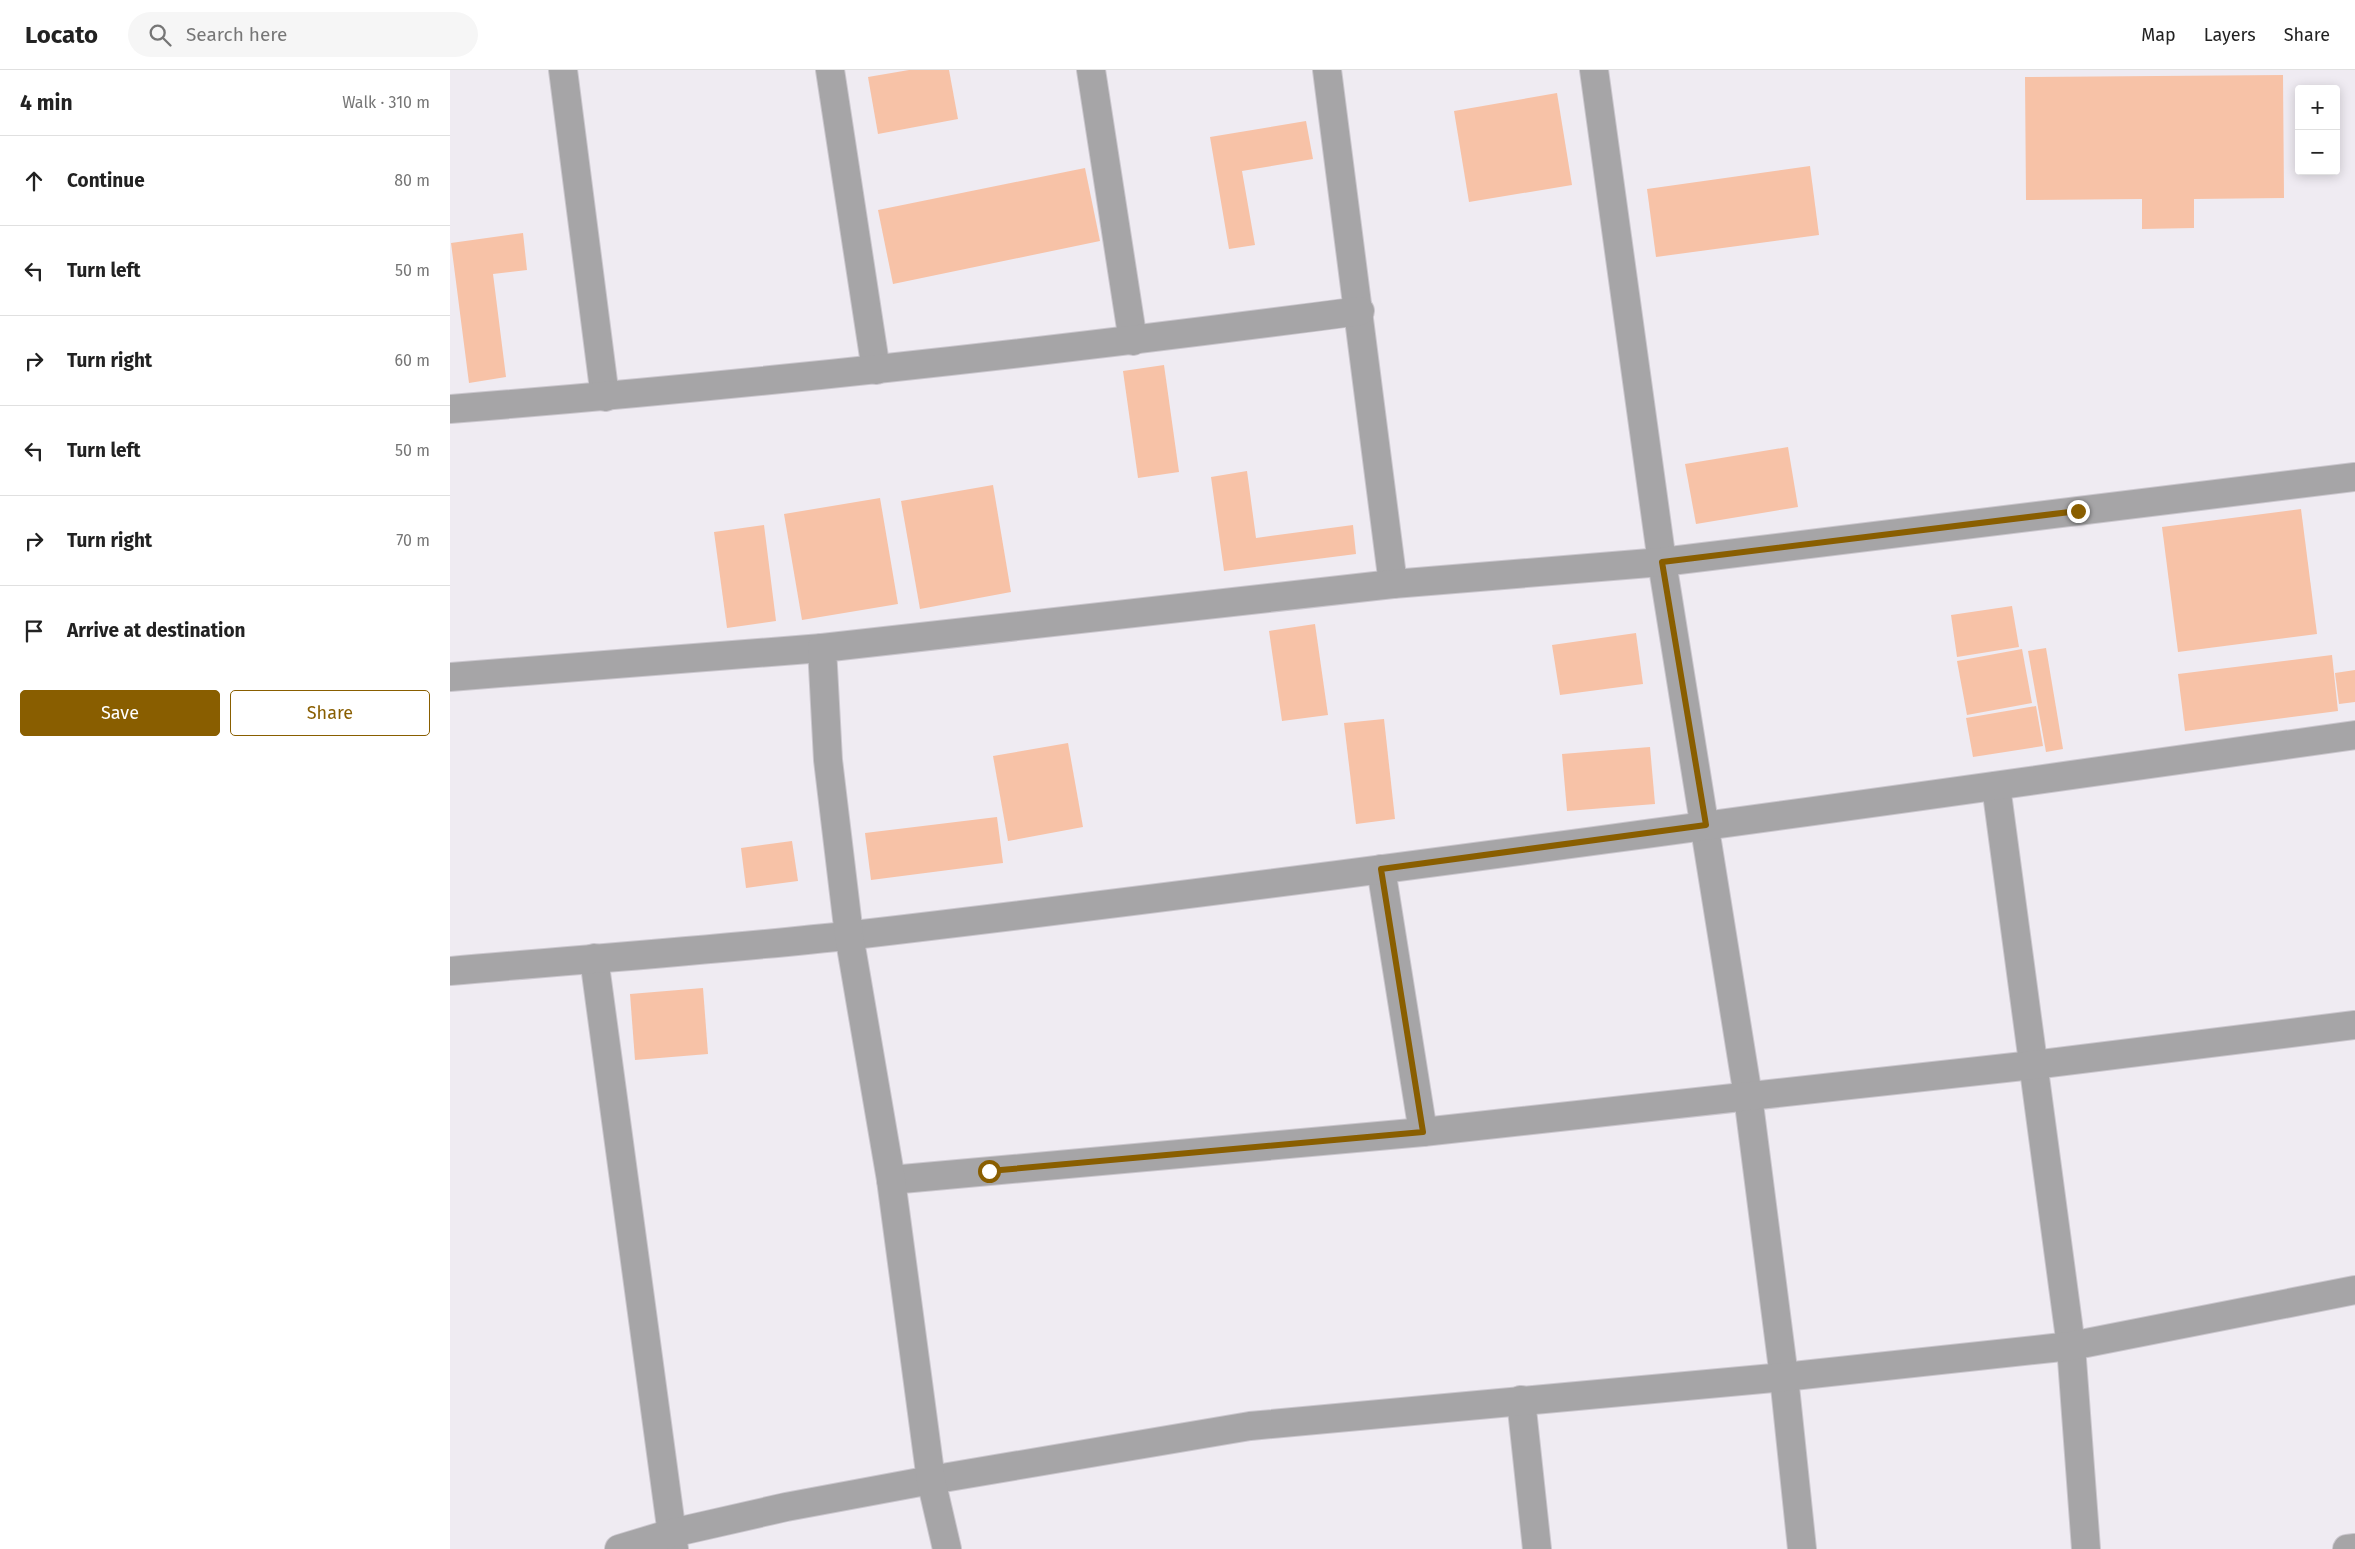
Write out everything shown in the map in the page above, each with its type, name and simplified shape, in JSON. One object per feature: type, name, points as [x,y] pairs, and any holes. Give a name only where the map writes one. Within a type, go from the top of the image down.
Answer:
[{"type":"street","points":[[563,70],[605,397]]},
{"type":"street","points":[[830,70],[876,370]]},
{"type":"street","points":[[1091,70],[1133,341]]},
{"type":"street","points":[[1327,70],[1360,311],[1394,584]]},
{"type":"street","points":[[1594,70],[1662,562],[1706,825],[1748,1096],[1784,1377],[1802,1549]]},
{"type":"street","points":[[450,409],[605,397],[876,370],[1133,341],[1360,311]]},
{"type":"street","points":[[450,677],[822,648],[1394,584],[1662,562],[2355,477]]},
{"type":"street","points":[[822,648],[828,760],[849,935],[891,1180],[931,1480],[947,1549]]},
{"type":"street","points":[[450,971],[849,935],[1381,869],[1996,786],[2355,735]]},
{"type":"street","points":[[1996,786],[2071,1346],[2086,1549]]},
{"type":"street","points":[[1381,869],[1423,1132]]},
{"type":"street","points":[[594,958],[673,1541]]},
{"type":"street","points":[[891,1180],[1423,1132],[2033,1065],[2355,1025]]},
{"type":"street","points":[[619,1549],[673,1541],[786,1507],[931,1480],[1250,1426],[1784,1377],[2071,1346],[2355,1290]]},
{"type":"street","points":[[1520,1400],[1537,1549]]},
{"type":"street","points":[[2347,1549],[2355,1548]]},
{"type":"building","points":[[909,70],[949,70],[958,119],[878,134],[868,77]]},
{"type":"building","points":[[2283,75],[2284,198],[2194,199],[2194,228],[2142,229],[2142,199],[2026,200],[2025,77]]},
{"type":"building","points":[[1557,93],[1572,185],[1469,202],[1454,111]]},
{"type":"building","points":[[1306,121],[1313,159],[1242,171],[1255,245],[1229,249],[1210,137]]},
{"type":"building","points":[[1810,166],[1819,235],[1656,257],[1647,189]]},
{"type":"building","points":[[1085,168],[1100,241],[893,284],[878,210]]},
{"type":"building","points":[[523,233],[527,270],[493,274],[506,377],[469,383],[451,243]]},
{"type":"building","points":[[1164,365],[1179,472],[1138,478],[1123,371]]},
{"type":"building","points":[[1788,447],[1798,507],[1696,524],[1685,464]]},
{"type":"building","points":[[1247,471],[1256,538],[1353,525],[1356,554],[1224,571],[1211,477]]},
{"type":"building","points":[[993,485],[1011,592],[920,609],[901,501]]},
{"type":"building","points":[[880,498],[898,604],[802,620],[784,514]]},
{"type":"building","points":[[2301,509],[2317,634],[2178,652],[2162,527]]},
{"type":"building","points":[[764,525],[776,621],[727,628],[714,532]]},
{"type":"building","points":[[2012,606],[2019,647],[1957,657],[1951,615]]},
{"type":"building","points":[[1315,624],[1328,715],[1282,721],[1269,631]]},
{"type":"building","points":[[1636,633],[1643,684],[1560,695],[1552,645]]},
{"type":"building","points":[[2046,648],[2063,749],[2046,752],[2028,651]]},
{"type":"building","points":[[2022,649],[2032,703],[1967,715],[1957,661]]},
{"type":"building","points":[[2332,655],[2338,711],[2185,731],[2178,674]]},
{"type":"building","points":[[2355,670],[2355,702],[2339,704],[2335,673]]},
{"type":"building","points":[[2036,706],[2043,746],[1973,757],[1966,718]]},
{"type":"building","points":[[1384,719],[1395,819],[1356,824],[1344,723]]},
{"type":"building","points":[[1068,743],[1083,827],[1008,841],[993,756]]},
{"type":"building","points":[[1650,747],[1655,804],[1567,811],[1562,754]]},
{"type":"building","points":[[997,817],[1003,863],[871,880],[865,833]]},
{"type":"building","points":[[792,841],[798,881],[746,888],[741,848]]},
{"type":"building","points":[[703,988],[708,1054],[635,1060],[630,994]]},
{"type":"route","points":[[989,1171],[1423,1132],[1381,869],[1706,825],[1662,562],[2078,511]]}]
